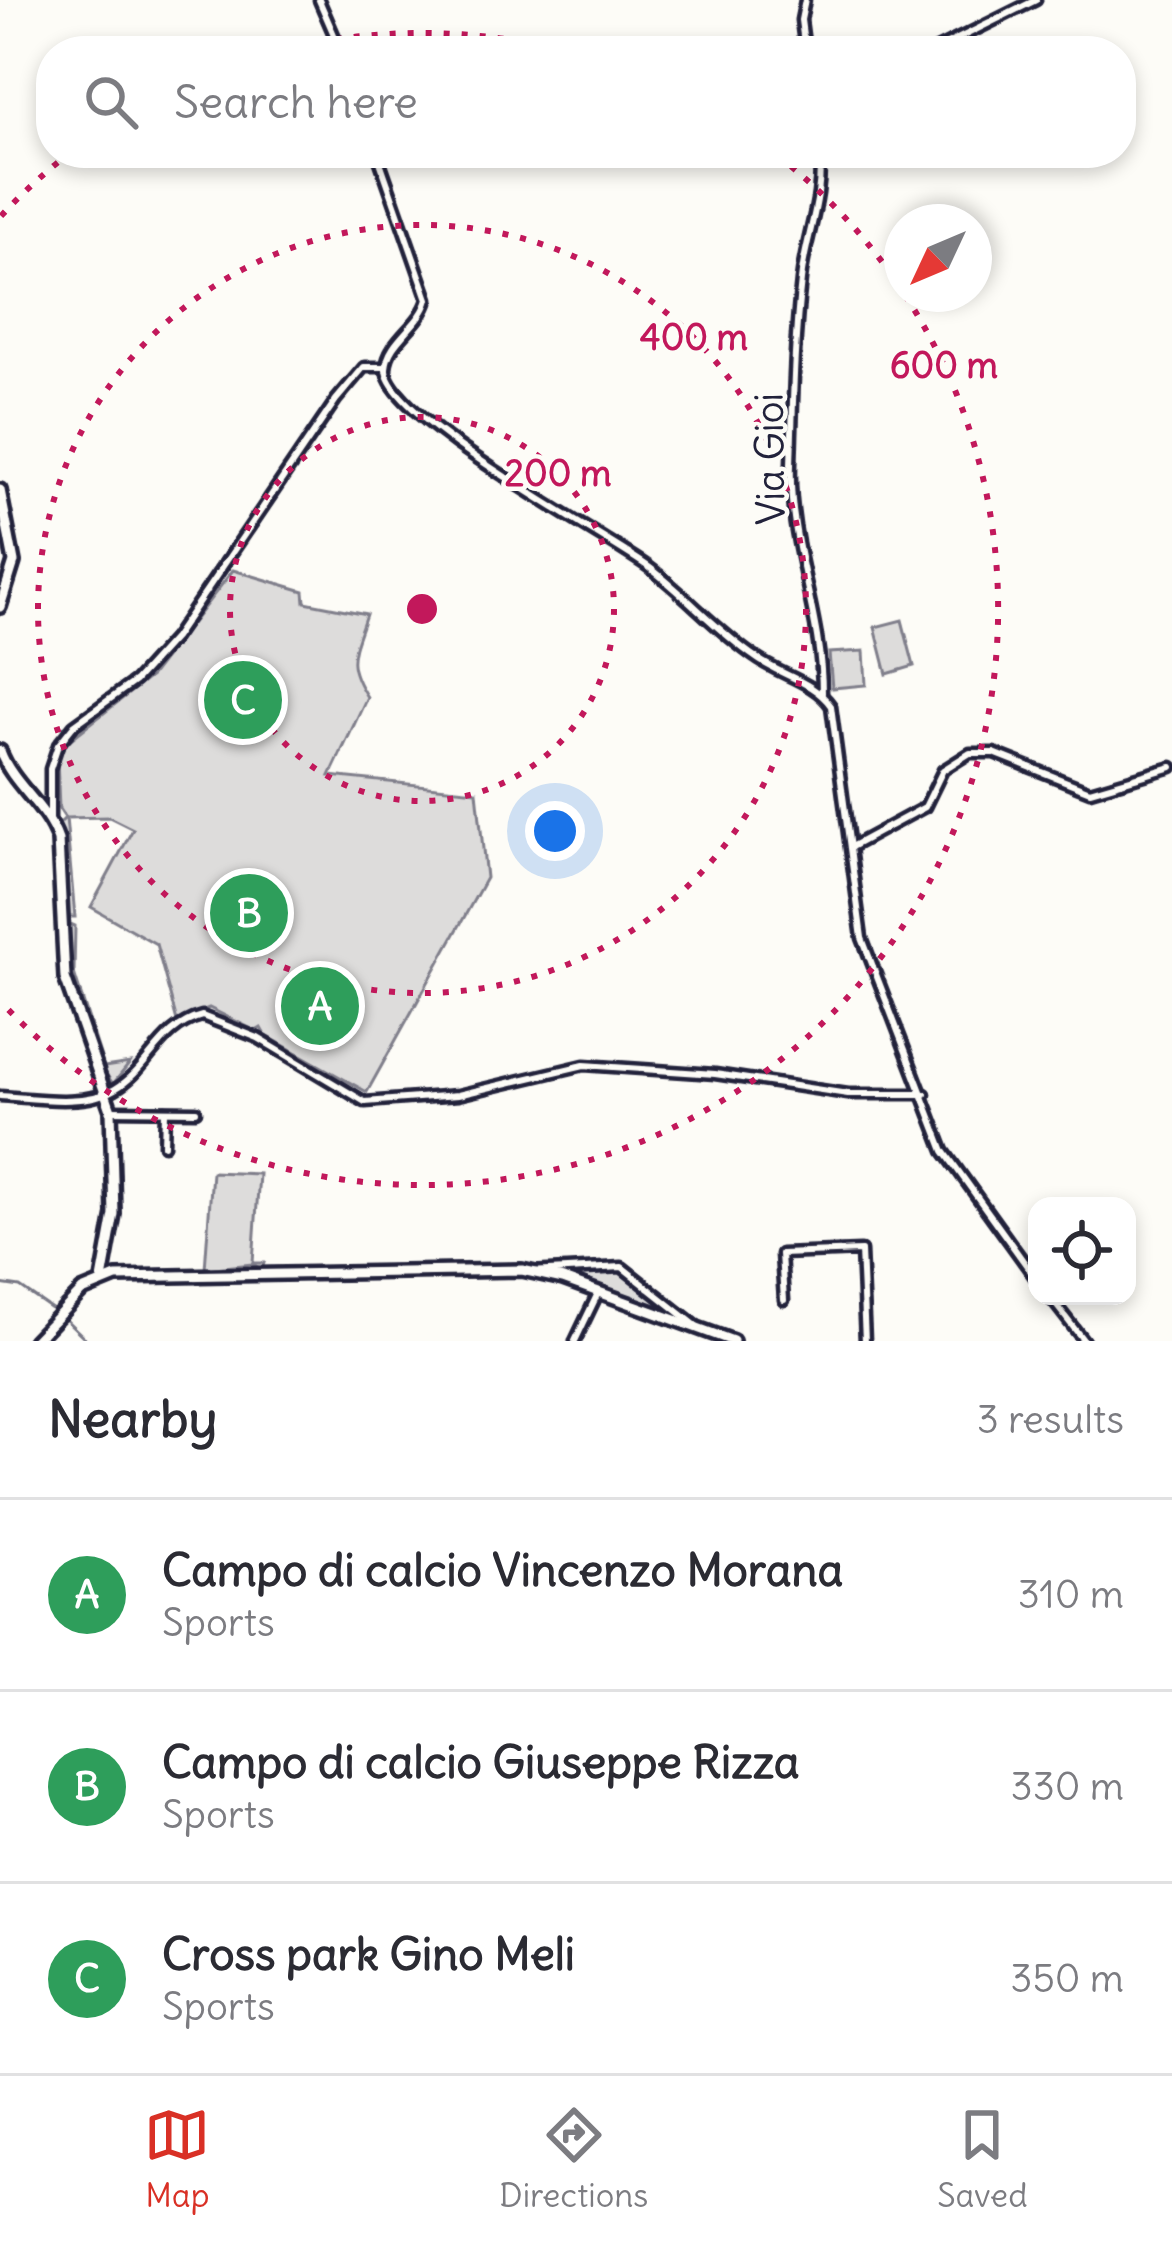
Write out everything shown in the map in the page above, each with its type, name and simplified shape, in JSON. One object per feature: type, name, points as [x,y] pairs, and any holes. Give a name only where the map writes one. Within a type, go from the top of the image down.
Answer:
[{"type":"main road","points":[[0,490],[14,562],[0,607]]},
{"type":"main road","points":[[0,751],[13,778],[50,821],[63,869],[64,978],[108,1093],[115,1214],[102,1280]]},
{"type":"main road","points":[[34,1341],[74,1298],[102,1280],[136,1275],[530,1271],[733,1341]]},
{"type":"street","points":[[319,0],[334,36]]},
{"type":"street","points":[[803,36],[805,0]]},
{"type":"street","points":[[963,36],[1036,0]]},
{"type":"street","points":[[382,168],[428,299],[386,368],[393,391],[450,439],[653,570],[759,661],[822,693]]},
{"type":"street","name":"Via Gioi","points":[[821,168],[824,185],[802,272],[796,328],[791,496],[793,526],[822,644],[822,693],[831,706],[862,938],[944,1150],[1028,1267]]},
{"type":"street","points":[[50,821],[53,754],[67,733],[135,681],[174,638],[336,400],[364,367],[386,368]]},
{"type":"street","points":[[851,847],[925,807],[943,770],[970,753],[994,753],[1090,791],[1172,767]]},
{"type":"street","points":[[0,1096],[58,1100],[108,1093],[175,1028],[202,1016],[258,1038],[364,1102],[458,1095],[584,1065],[716,1074],[848,1094],[925,1094]]},
{"type":"street","points":[[111,1110],[196,1111]]},
{"type":"street","points":[[164,1145],[165,1111]]},
{"type":"street","points":[[784,1300],[781,1254],[860,1251],[865,1341]]},
{"type":"street","points":[[530,1271],[622,1267],[699,1328]]},
{"type":"street","points":[[574,1341],[599,1291]]},
{"type":"street","points":[[1056,1305],[1084,1341]]},
{"type":"shaded area","points":[[233,570],[304,591],[305,602],[366,614],[353,665],[367,697],[330,776],[477,791],[486,878],[367,1092],[265,1035],[261,1028],[256,1031],[209,1008],[177,1021],[156,944],[91,907],[133,829],[109,817],[66,818],[75,917],[68,917],[66,857],[57,826],[65,818],[59,809],[57,756],[62,746],[151,676]]},
{"type":"shaded area","points":[[902,620],[914,666],[887,674],[875,627]]},
{"type":"shaded area","points":[[864,651],[866,685],[832,688],[829,653]]},
{"type":"shaded area","points":[[68,923],[75,926],[74,973],[104,1067],[130,1063],[113,1084],[91,1047],[77,1007]]},
{"type":"shaded area","points":[[212,1172],[259,1174],[253,1263],[264,1263],[262,1269],[252,1264],[205,1269]]},
{"type":"shaded area","points":[[540,1270],[621,1270],[686,1320]]},
{"type":"waterway","points":[[0,1284],[20,1287],[56,1312]]},
{"type":"waterway","points":[[64,1318],[88,1341]]},
{"type":"place","name":"Cross park Gino Meli","points":[[243,700]]},
{"type":"place","name":"Campo di calcio Giuseppe Rizza","points":[[249,913]]},
{"type":"place","name":"Campo di calcio Vincenzo Morana","points":[[320,1006]]}]
